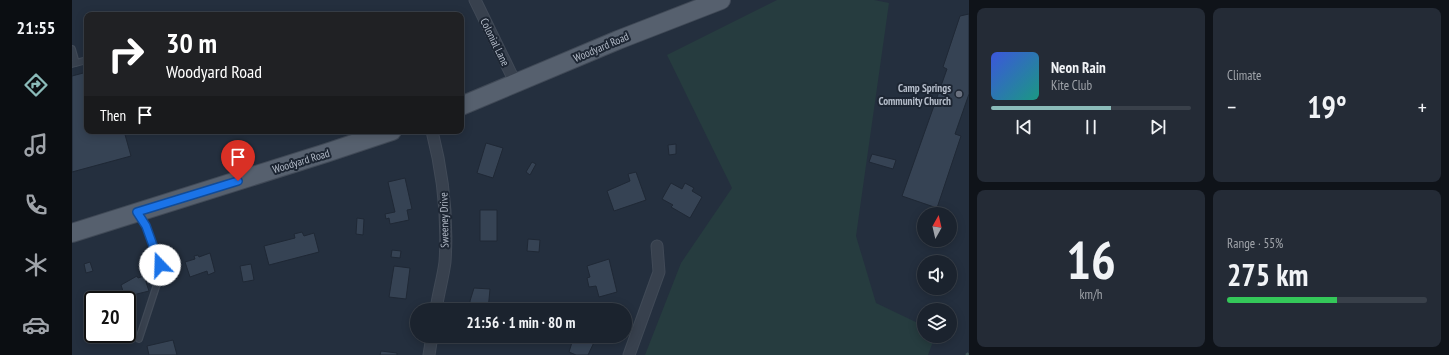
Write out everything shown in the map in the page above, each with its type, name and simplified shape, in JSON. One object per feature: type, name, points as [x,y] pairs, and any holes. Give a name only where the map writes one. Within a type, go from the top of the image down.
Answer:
[{"type":"main road","name":"Woodyard Road","points":[[464,105],[618,40],[721,0]]},
{"type":"main road","name":"Woodyard Road","points":[[72,233],[383,134]]},
{"type":"street","name":"Colonial Lane","points":[[475,0],[516,84]]},
{"type":"street","name":"Sweeney Drive","points":[[433,134],[440,165],[445,209],[444,263],[437,303]]},
{"type":"street","points":[[629,355],[659,272],[657,246]]},
{"type":"street","points":[[429,355],[431,343]]},
{"type":"lane","points":[[72,49],[74,64],[84,61]]},
{"type":"lane","points":[[137,212],[146,226],[160,265],[159,278],[140,339]]},
{"type":"green space","points":[[777,0],[874,0],[889,3],[856,236],[876,303],[917,323],[917,343],[932,343],[928,355],[645,355],[681,263],[732,188],[667,55]]},
{"type":"building","points":[[969,14],[969,94],[955,134],[961,136],[937,207],[934,207],[902,196],[947,69],[943,67],[960,16]]},
{"type":"building","points":[[84,73],[84,134],[125,134],[131,156],[72,172],[72,76]]},
{"type":"building","points":[[486,143],[503,148],[493,178],[477,173]]},
{"type":"building","points":[[676,144],[676,154],[669,155],[668,145]]},
{"type":"building","points":[[872,154],[896,160],[893,169],[869,162]]},
{"type":"building","points":[[532,162],[536,164],[530,175],[526,172]]},
{"type":"building","points":[[636,172],[646,200],[614,211],[607,191],[630,181],[628,174]]},
{"type":"building","points":[[405,178],[412,209],[407,210],[409,220],[390,224],[389,218],[386,219],[385,214],[395,212],[388,182]]},
{"type":"building","points":[[671,183],[682,189],[685,183],[694,188],[692,191],[702,197],[690,218],[671,207],[673,205],[662,199]]},
{"type":"building","points":[[480,210],[497,210],[497,241],[480,241]]},
{"type":"building","points":[[357,218],[364,219],[363,235],[356,234]]},
{"type":"building","points":[[302,232],[304,236],[314,233],[319,252],[269,265],[264,246],[295,238],[294,234]]},
{"type":"building","points":[[528,239],[540,240],[539,252],[527,251]]},
{"type":"building","points":[[392,250],[401,251],[400,258],[391,257]]},
{"type":"building","points":[[210,253],[215,272],[208,275],[207,271],[190,277],[185,262],[195,259],[194,256],[198,255],[199,257]]},
{"type":"building","points":[[609,259],[617,292],[599,297],[596,286],[589,287],[587,278],[590,277],[587,266]]},
{"type":"building","points":[[90,262],[93,271],[86,273],[84,264]]},
{"type":"building","points":[[251,264],[254,280],[243,282],[240,266]]},
{"type":"building","points":[[394,266],[410,268],[406,299],[389,297]]},
{"type":"building","points":[[137,276],[138,278],[144,276],[149,291],[136,294],[136,291],[123,291],[121,285]]},
{"type":"building","points":[[474,288],[490,289],[489,303],[470,303]]},
{"type":"building","points":[[173,340],[177,355],[149,355],[147,346]]},
{"type":"building","points":[[572,343],[594,343],[588,355],[576,355],[569,352]]},
{"type":"building","points":[[381,351],[397,353],[397,355],[380,355]]},
{"type":"place","name":"Camp Springs Community Church","points":[[959,94]]},
{"type":"route","points":[[160,265],[146,226],[137,212],[238,181]]}]
